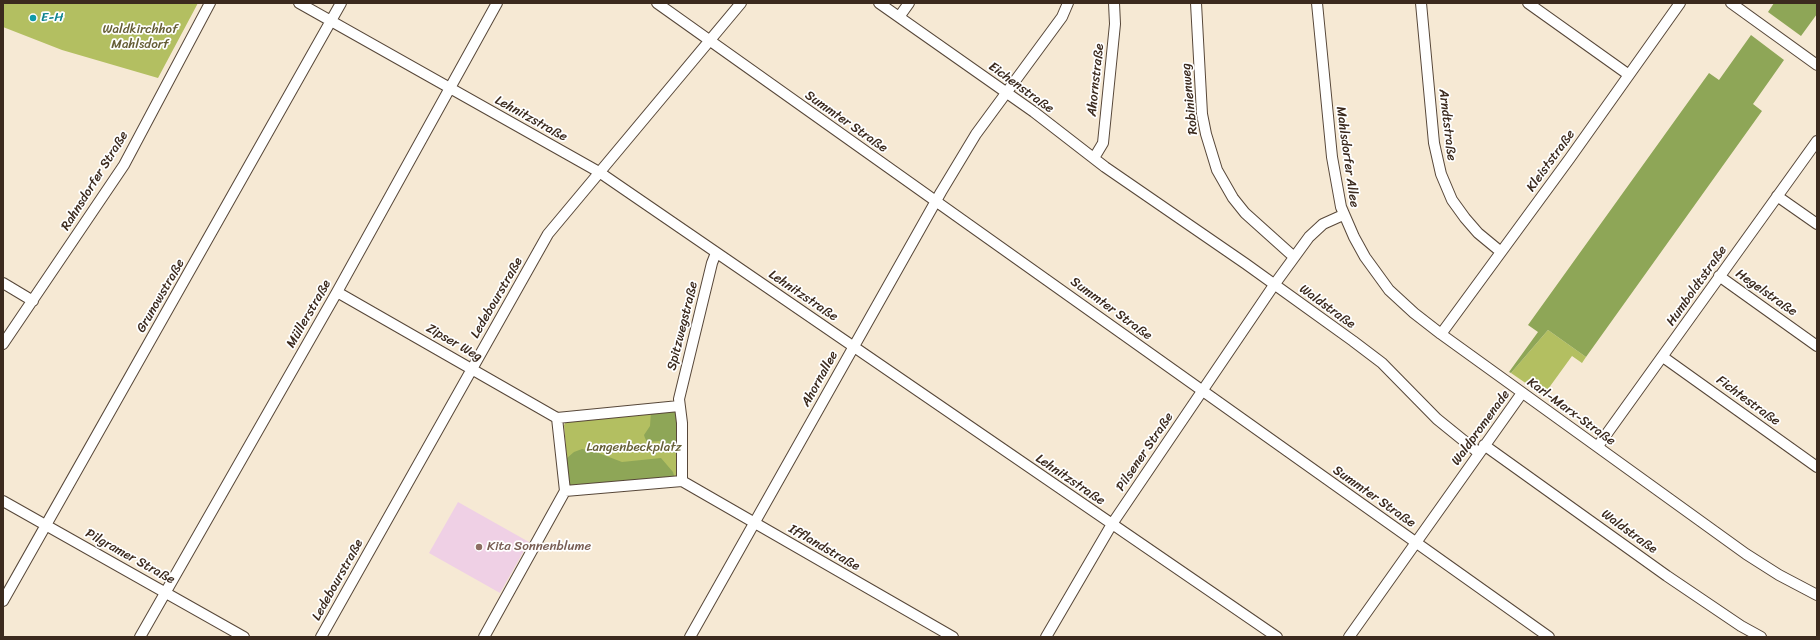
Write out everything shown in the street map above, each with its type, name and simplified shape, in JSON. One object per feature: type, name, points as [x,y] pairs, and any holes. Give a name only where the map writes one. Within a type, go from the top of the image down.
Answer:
[{"type":"street","name":"Rahnsdorfer Straße","points":[[3,344],[124,165],[210,3]]},
{"type":"street","name":"Lehnitzstraße","points":[[299,3],[599,172],[1277,637]]},
{"type":"street","name":"Grunowstraße","points":[[3,601],[341,3]]},
{"type":"street","name":"Müllerstraße","points":[[140,637],[337,292],[497,3]]},
{"type":"street","name":"Summter Straße","points":[[657,3],[1549,637]]},
{"type":"street","name":"Ledebourstraße","points":[[321,637],[548,234],[741,3]]},
{"type":"street","name":"Eichenstraße","points":[[879,3],[1006,93],[1147,197]]},
{"type":"street","points":[[899,17],[910,3]]},
{"type":"street","name":"Ahornallee","points":[[690,637],[936,201],[976,134],[1062,17],[1068,3]]},
{"type":"street","name":"Ahornstraße","points":[[1094,158],[1103,143],[1115,24],[1114,3]]},
{"type":"street","name":"Robinienweg","points":[[1196,3],[1202,114],[1206,134],[1217,170],[1233,198],[1245,213],[1294,258]]},
{"type":"street","name":"Mahlsdorfer Allee","points":[[1246,326],[1309,237],[1323,224],[1343,215],[1332,163],[1317,3]]},
{"type":"street","name":"Arndtstraße","points":[[1421,3],[1434,143],[1440,174],[1452,200],[1465,218],[1478,233],[1501,252]]},
{"type":"street","points":[[1528,3],[1629,75]]},
{"type":"street","name":"Kleiststraße","points":[[1441,334],[1680,3]]},
{"type":"street","points":[[1731,3],[1817,65]]},
{"type":"street","name":"Humboldtstraße","points":[[1598,446],[1817,141]]},
{"type":"street","points":[[1777,196],[1817,224]]},
{"type":"street","name":"Waldstraße","points":[[1147,197],[1274,285],[1382,363],[1437,419],[1667,576],[1761,637]]},
{"type":"street","name":"Karl-Marx-Straße","points":[[1343,215],[1365,257],[1389,290],[1414,313],[1522,393],[1598,446],[1746,554],[1779,575],[1817,595]]},
{"type":"street","name":"Spitzwegstraße","points":[[679,406],[679,399],[694,335],[712,262],[716,253]]},
{"type":"street","name":"Hegelstraße","points":[[1720,276],[1817,346]]},
{"type":"street","points":[[3,283],[32,301]]},
{"type":"street","name":"Zipser Weg","points":[[337,292],[557,418]]},
{"type":"street","name":"Pilsener Straße","points":[[1046,637],[1112,524],[1246,326]]},
{"type":"street","name":"Fichtestraße","points":[[1663,356],[1817,467]]},
{"type":"street","name":"Waldpromenade","points":[[1349,637],[1460,478],[1522,393]]},
{"type":"street","points":[[484,637],[565,491],[557,418],[679,406],[682,423],[682,481],[565,491]]},
{"type":"street","name":"Ifflandstraße","points":[[682,481],[953,637]]},
{"type":"street","name":"Pilgramer Straße","points":[[3,500],[244,637]]},
{"type":"shaded area","name":"Kita Sonnenblume","points":[[458,502],[529,542],[500,593],[429,553]]},
{"type":"green space","name":"Waldkirchhof Mahlsdorf","points":[[3,3],[198,3],[158,78],[62,50],[3,27]]},
{"type":"green space","points":[[1774,3],[1817,3],[1817,14],[1801,36],[1768,12]]},
{"type":"green space","points":[[1751,35],[1784,60],[1753,104],[1762,111],[1586,357],[1548,330],[1511,373],[1509,372],[1538,332],[1528,325],[1709,73],[1719,80]]},
{"type":"green space","points":[[1548,330],[1586,357],[1582,363],[1572,356],[1543,396],[1532,387],[1535,383],[1530,380],[1527,384],[1511,373]]},
{"type":"green space","name":"Langenbeckplatz","points":[[675,410],[679,417],[678,477],[569,484],[564,425],[568,418]]},
{"type":"green space","points":[[675,410],[679,417],[680,454],[666,451],[661,453],[660,441],[647,442],[644,435],[650,426],[651,412]]},
{"type":"green space","points":[[582,449],[596,452],[622,462],[661,458],[673,472],[675,479],[572,488],[569,484],[567,458],[574,452]]},
{"type":"place","name":"E-H","points":[[33,18]]},
{"type":"place","name":"Kita Sonnenblume","points":[[479,547]]}]
